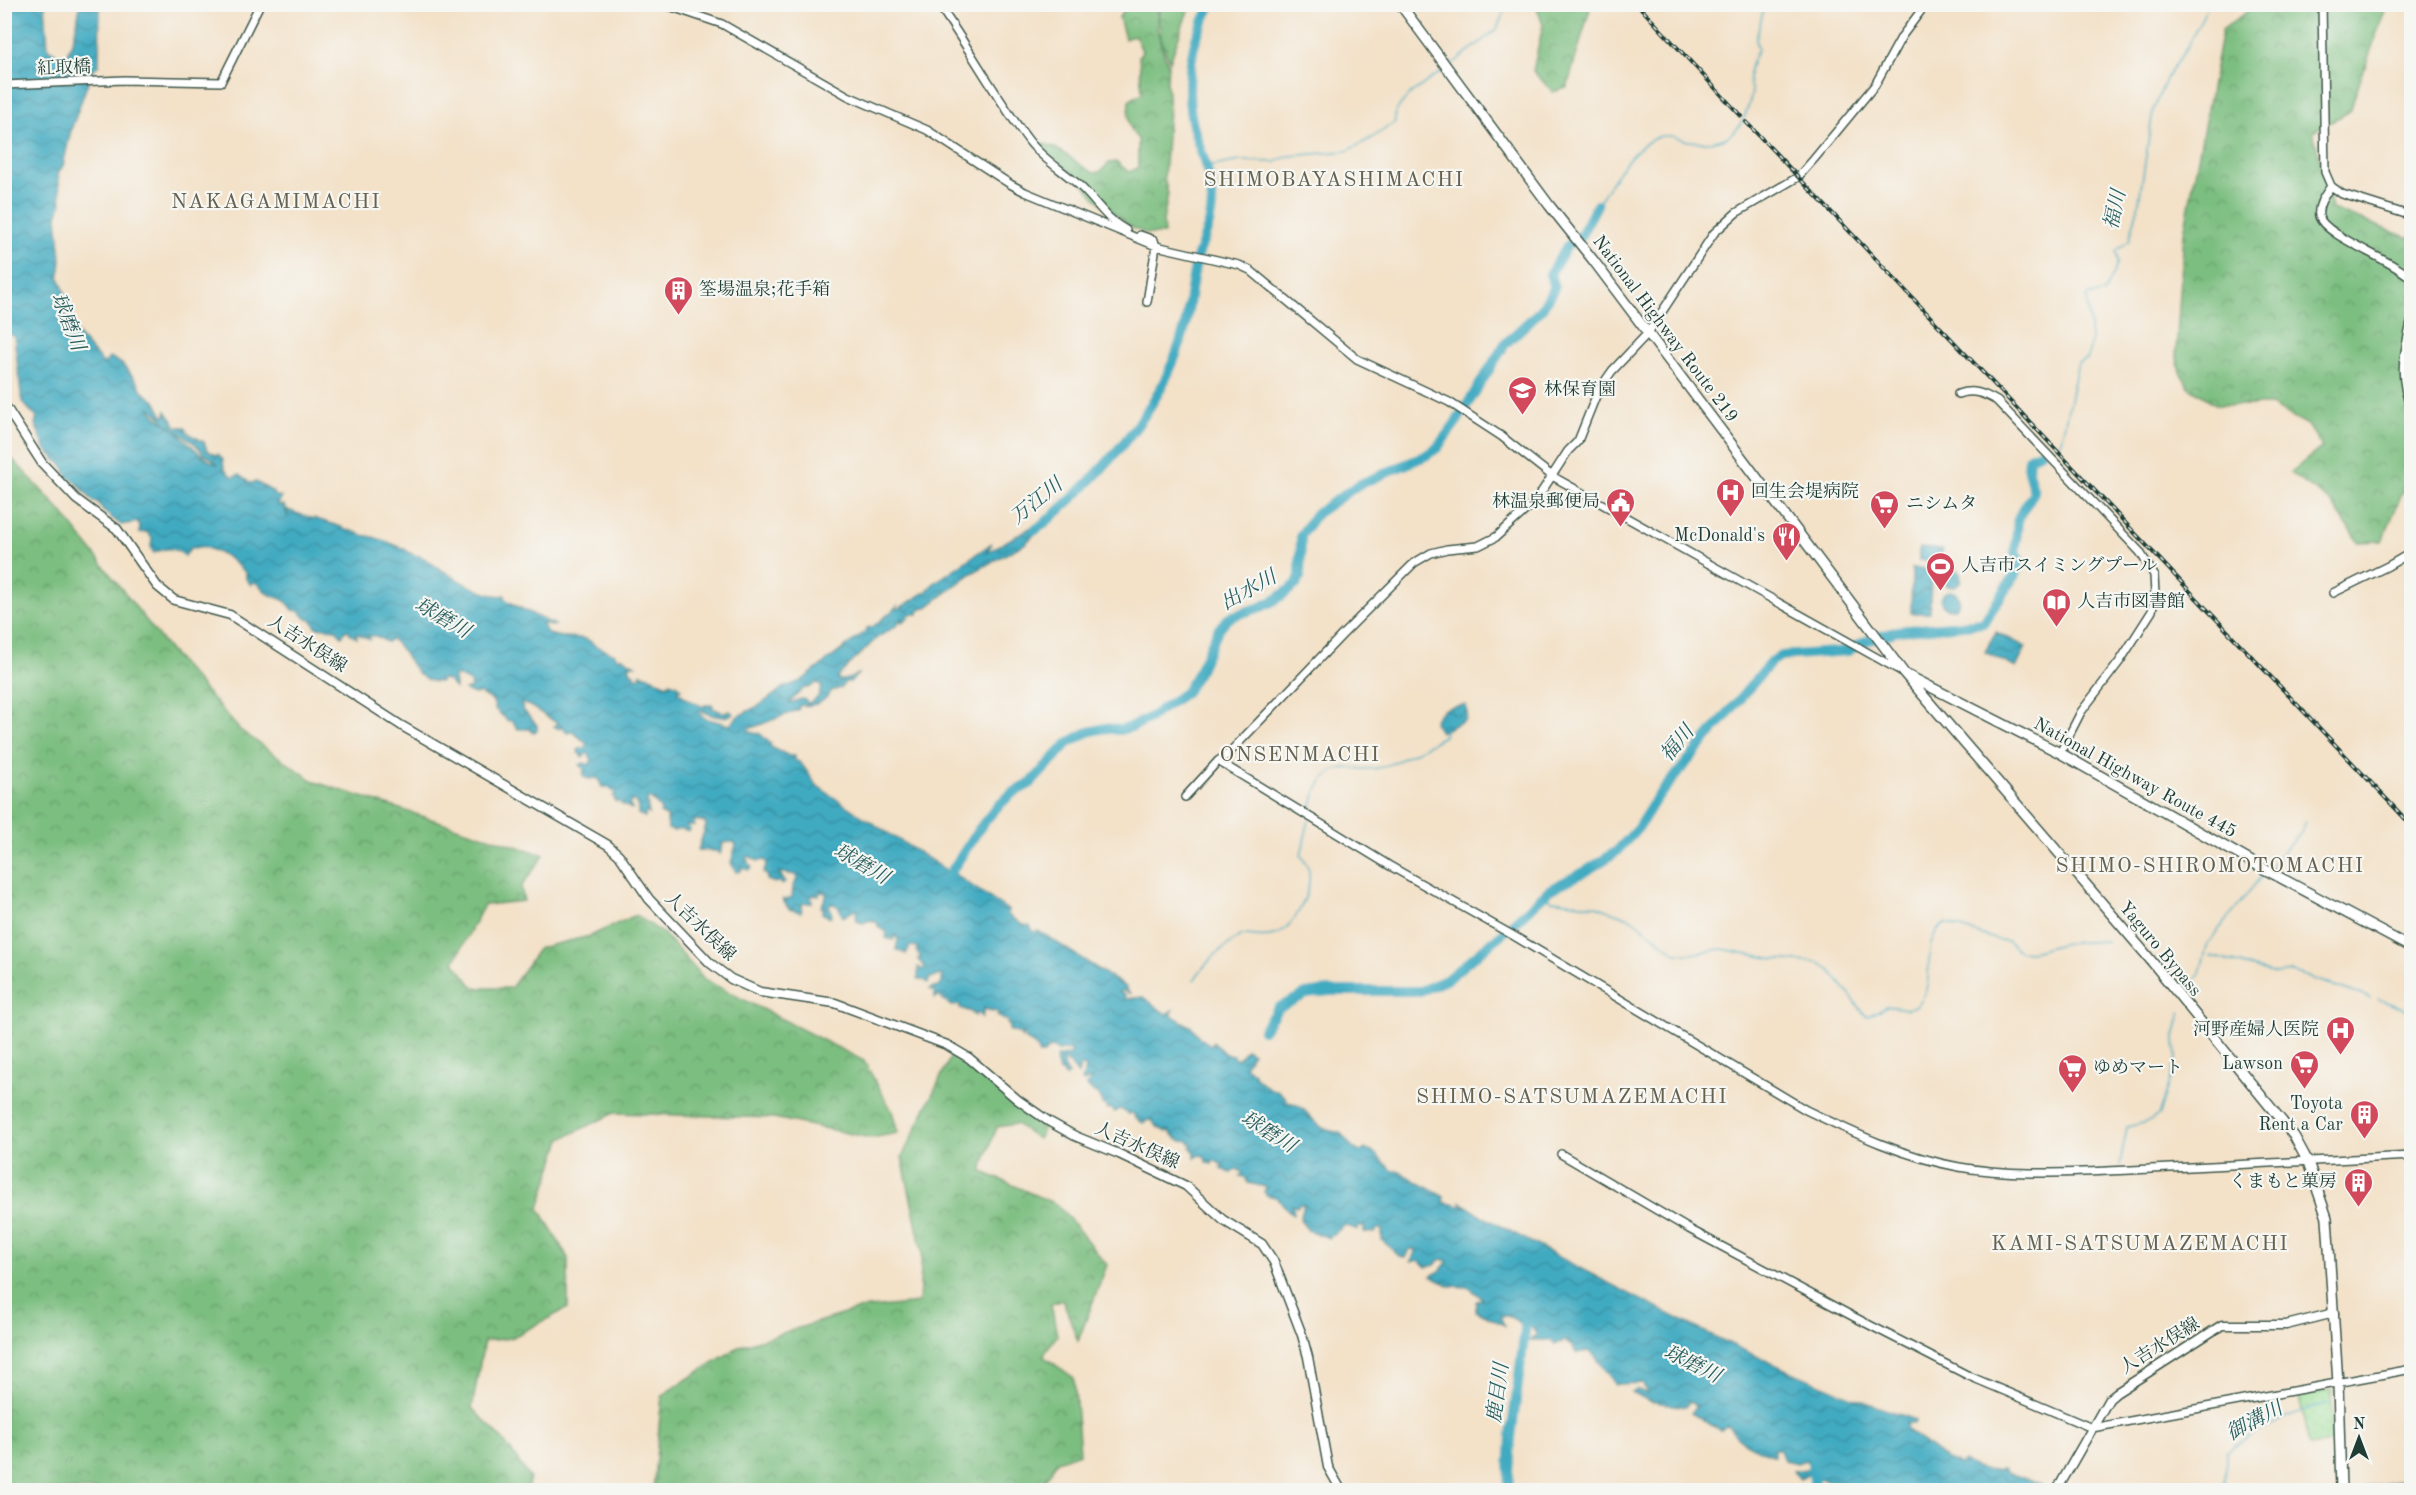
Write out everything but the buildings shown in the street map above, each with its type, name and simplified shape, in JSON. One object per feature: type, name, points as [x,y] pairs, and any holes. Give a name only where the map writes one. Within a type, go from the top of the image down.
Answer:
[{"type":"highway","name":"National Highway Route 219","points":[[1400,4],[1549,205],[1904,673]]},
{"type":"highway","name":"National Highway Route 445","points":[[1904,673],[2060,753],[2266,870],[2412,948]]},
{"type":"highway","name":"Yaguro Bypass","points":[[1904,673],[2144,952],[2218,1045],[2250,1080],[2294,1136],[2308,1162],[2326,1218],[2338,1383],[2341,1491]]},
{"type":"highway","points":[[1928,700],[1937,690]]},
{"type":"main road","name":"人吉水俣線","points":[[4,404],[42,463],[75,499],[117,529],[157,586],[174,600],[230,615],[402,726],[608,845],[619,855],[649,899],[710,963],[731,979],[760,992],[835,1003],[947,1045],[969,1059],[1018,1100],[1048,1121],[1075,1136],[1186,1186],[1223,1220],[1262,1244],[1274,1262],[1302,1335],[1328,1467],[1337,1489]]},
{"type":"main road","name":"人吉水俣線","points":[[2057,1491],[2109,1399],[2116,1393],[2222,1325],[2286,1325],[2334,1313]]},
{"type":"street","name":"紅取橋","points":[[4,85],[124,80],[221,82],[260,4]]},
{"type":"street","points":[[663,4],[722,24],[848,96],[927,130],[1025,192],[1158,246],[1239,265],[1278,292],[1358,359],[1449,402],[1501,436],[1552,476],[1880,657],[1904,673]]},
{"type":"street","points":[[938,4],[1029,143],[1046,160],[1084,190],[1114,222],[1154,240],[1158,246],[1147,302]]},
{"type":"street","points":[[1185,797],[1414,563],[1431,553],[1478,546],[1496,537],[1535,502],[1568,451],[1578,441],[1598,391],[1612,371],[1648,333],[1720,226],[1736,213],[1798,177],[1875,85],[1902,36],[1926,4]]},
{"type":"street","points":[[2322,4],[2325,172],[2331,186],[2343,194],[2412,216]]},
{"type":"street","points":[[2331,186],[2319,206],[2319,214],[2327,227],[2412,279]]},
{"type":"street","points":[[2412,319],[2402,369],[2404,391],[2412,412]]},
{"type":"street","points":[[1958,394],[1984,393],[1997,401],[2140,552],[2154,575],[2155,602],[2148,620],[2081,712],[2060,753]]},
{"type":"street","points":[[2333,593],[2412,552]]},
{"type":"street","points":[[1218,761],[1390,866],[1514,936],[1806,1110],[1894,1150],[1956,1167],[2009,1172],[2062,1172],[2412,1156]]},
{"type":"street","points":[[1561,1154],[1689,1229],[1854,1317],[1969,1376],[2092,1428],[2412,1369]]},
{"type":"green space","points":[[1127,5],[1157,5],[1157,29],[1168,63],[1169,109],[1164,178],[1168,194],[1163,221],[1164,234],[1147,234],[1131,227],[1094,197],[1081,180],[1037,147],[1034,142],[1059,150],[1094,173],[1100,172],[1109,163],[1117,162],[1129,172],[1138,168],[1138,139],[1130,126],[1128,112],[1129,101],[1142,93],[1139,57],[1142,51],[1135,35],[1125,39],[1119,17]]},
{"type":"green space","points":[[1159,5],[1190,5],[1170,61],[1160,34]]},
{"type":"green space","points":[[1536,5],[1591,5],[1567,88],[1553,92],[1533,71],[1543,25]]},
{"type":"green space","points":[[2256,5],[2387,5],[2349,112],[2313,131],[2332,209],[2409,238],[2411,234],[2411,504],[2405,487],[2382,541],[2358,542],[2331,502],[2290,473],[2322,447],[2308,425],[2271,405],[2217,405],[2189,387],[2180,372],[2176,352],[2184,233],[2222,30]]},
{"type":"green space","points":[[4,450],[60,510],[170,651],[240,730],[315,782],[544,855],[521,887],[524,901],[484,905],[454,962],[474,988],[511,988],[539,948],[590,936],[636,915],[664,934],[705,980],[864,1061],[892,1111],[898,1133],[871,1138],[774,1118],[614,1113],[561,1139],[539,1208],[568,1258],[568,1308],[511,1338],[484,1341],[472,1408],[503,1440],[530,1478],[527,1490],[5,1490]]},
{"type":"green space","points":[[952,1054],[1044,1128],[1038,1139],[1016,1124],[997,1127],[981,1171],[1058,1205],[1107,1265],[1078,1341],[1063,1300],[1051,1304],[1057,1335],[1043,1356],[1074,1378],[1080,1453],[1057,1461],[1039,1490],[653,1490],[662,1395],[740,1346],[860,1309],[919,1303],[922,1251],[902,1157]]},
{"type":"green space","points":[[2332,1390],[2331,1442],[2309,1445],[2299,1396]]},
{"type":"water","name":"球磨川","points":[[10,5],[45,5],[48,48],[64,60],[75,33],[80,5],[100,5],[99,65],[93,69],[71,130],[63,166],[58,173],[61,204],[57,216],[61,260],[59,277],[66,296],[65,315],[74,331],[104,364],[110,357],[122,364],[143,392],[155,401],[163,416],[166,416],[166,411],[177,427],[185,427],[188,433],[204,442],[207,450],[215,455],[218,454],[223,460],[224,469],[232,477],[239,475],[250,483],[256,482],[273,492],[273,495],[281,497],[278,506],[284,505],[287,516],[286,509],[346,530],[381,539],[422,557],[475,589],[497,596],[505,595],[505,599],[511,603],[555,625],[542,623],[547,633],[590,641],[615,654],[617,659],[622,657],[635,665],[629,665],[631,673],[635,674],[634,677],[643,677],[640,674],[642,673],[667,685],[670,682],[678,685],[681,689],[677,691],[695,703],[706,707],[705,705],[713,705],[712,708],[725,713],[730,711],[733,714],[724,717],[700,711],[699,713],[704,718],[730,725],[738,716],[760,705],[783,688],[801,681],[897,606],[897,609],[900,608],[926,592],[933,584],[992,543],[986,553],[1053,515],[1026,543],[972,573],[927,607],[918,611],[918,614],[908,614],[908,618],[902,622],[902,618],[896,626],[878,637],[838,676],[838,680],[844,680],[859,673],[850,682],[845,682],[841,688],[831,691],[825,699],[818,703],[800,705],[798,710],[748,731],[759,733],[771,744],[769,746],[789,756],[795,756],[795,760],[802,765],[819,787],[867,820],[949,872],[953,867],[955,869],[953,873],[1009,911],[1007,914],[1023,925],[1030,926],[1033,932],[1038,931],[1045,935],[1126,987],[1131,994],[1122,990],[1119,992],[1125,995],[1125,999],[1143,997],[1166,1014],[1173,1010],[1171,1015],[1192,1027],[1199,1037],[1211,1045],[1213,1042],[1224,1053],[1234,1055],[1234,1059],[1240,1057],[1246,1049],[1253,1053],[1244,1066],[1262,1083],[1272,1090],[1277,1090],[1286,1098],[1286,1102],[1301,1108],[1322,1128],[1340,1132],[1353,1148],[1360,1152],[1364,1149],[1374,1153],[1393,1171],[1398,1171],[1444,1197],[1443,1202],[1465,1207],[1459,1201],[1482,1216],[1588,1272],[1749,1353],[1859,1400],[1916,1420],[1914,1424],[1906,1423],[1907,1430],[1947,1460],[1959,1465],[1965,1462],[1983,1470],[2003,1468],[2007,1472],[2042,1485],[2044,1489],[2050,1487],[2054,1490],[1866,1490],[1859,1485],[1841,1484],[1807,1475],[1800,1479],[1793,1471],[1814,1468],[1805,1460],[1797,1463],[1784,1460],[1780,1449],[1774,1449],[1774,1456],[1755,1448],[1736,1436],[1728,1425],[1720,1430],[1691,1413],[1697,1406],[1689,1401],[1686,1407],[1649,1401],[1632,1392],[1637,1389],[1647,1394],[1643,1383],[1616,1384],[1589,1351],[1576,1353],[1572,1345],[1565,1341],[1555,1344],[1550,1340],[1530,1340],[1537,1335],[1530,1325],[1522,1328],[1513,1318],[1500,1316],[1504,1325],[1476,1311],[1476,1302],[1482,1298],[1468,1287],[1450,1286],[1431,1276],[1440,1271],[1448,1261],[1440,1259],[1435,1265],[1426,1267],[1419,1260],[1411,1262],[1416,1249],[1410,1249],[1406,1258],[1398,1255],[1382,1240],[1382,1229],[1377,1229],[1375,1233],[1364,1232],[1364,1226],[1358,1226],[1358,1230],[1345,1225],[1329,1238],[1308,1230],[1300,1220],[1304,1205],[1300,1204],[1297,1207],[1292,1205],[1294,1213],[1292,1214],[1276,1197],[1266,1195],[1264,1191],[1267,1187],[1248,1183],[1245,1177],[1240,1176],[1243,1173],[1237,1169],[1231,1173],[1220,1168],[1224,1166],[1214,1160],[1212,1164],[1207,1162],[1204,1156],[1200,1155],[1195,1158],[1195,1152],[1190,1147],[1193,1146],[1187,1140],[1176,1139],[1177,1137],[1173,1136],[1169,1130],[1167,1132],[1156,1126],[1151,1119],[1143,1123],[1135,1118],[1133,1113],[1128,1114],[1119,1109],[1114,1112],[1111,1108],[1107,1109],[1102,1104],[1101,1098],[1086,1086],[1093,1078],[1083,1082],[1086,1069],[1084,1066],[1080,1066],[1078,1074],[1070,1064],[1061,1059],[1068,1074],[1065,1077],[1064,1073],[1059,1071],[1057,1056],[1071,1055],[1071,1049],[1058,1051],[1053,1047],[1044,1054],[1039,1054],[1035,1045],[1026,1040],[1024,1034],[1022,1034],[1022,1039],[1020,1034],[1009,1030],[1010,1026],[1007,1024],[1009,1022],[997,1016],[999,1013],[984,1008],[982,1018],[977,1012],[975,1016],[960,1008],[960,1005],[951,1006],[939,996],[935,998],[935,992],[930,989],[942,984],[942,975],[930,978],[928,983],[918,979],[918,967],[923,970],[925,967],[918,959],[921,957],[916,951],[918,947],[910,946],[906,954],[896,949],[898,940],[895,935],[893,940],[886,938],[887,932],[878,927],[878,923],[871,920],[862,923],[857,921],[856,909],[843,917],[839,907],[832,903],[829,907],[832,915],[829,917],[822,913],[824,908],[821,907],[827,894],[821,891],[819,895],[811,896],[812,903],[803,903],[801,912],[789,909],[782,899],[786,901],[792,898],[793,886],[797,880],[796,875],[779,872],[785,882],[782,885],[778,881],[775,883],[767,880],[767,875],[763,873],[767,864],[765,860],[758,861],[749,856],[746,858],[752,868],[749,870],[741,867],[741,871],[736,872],[731,863],[736,845],[734,842],[720,843],[723,845],[720,854],[716,851],[698,850],[705,822],[694,820],[694,826],[687,825],[690,830],[688,832],[682,829],[673,831],[668,829],[668,817],[660,813],[661,809],[651,799],[647,799],[649,814],[646,811],[645,817],[638,814],[638,807],[634,800],[629,804],[632,809],[619,801],[616,802],[613,796],[615,793],[609,788],[602,787],[598,778],[588,779],[583,776],[584,768],[580,765],[584,763],[589,765],[592,760],[588,753],[582,757],[578,752],[579,749],[587,747],[585,742],[573,732],[567,733],[561,726],[559,729],[554,726],[557,723],[530,706],[521,703],[523,710],[537,725],[537,730],[533,733],[530,729],[518,729],[511,720],[508,721],[495,709],[493,701],[479,693],[474,694],[465,690],[471,688],[470,682],[456,675],[454,676],[455,688],[447,680],[441,679],[440,682],[423,678],[391,639],[387,642],[376,636],[368,636],[371,640],[356,633],[357,638],[350,634],[349,630],[345,631],[342,636],[335,629],[316,627],[312,620],[307,619],[299,611],[293,610],[285,601],[267,593],[257,583],[254,582],[251,585],[246,579],[246,573],[226,556],[205,547],[190,548],[185,556],[170,549],[154,553],[151,547],[152,538],[147,532],[139,533],[140,527],[137,522],[121,525],[102,510],[99,503],[94,502],[74,480],[68,478],[64,467],[46,450],[35,424],[37,418],[22,402],[14,336],[4,332],[4,7],[6,9]],"holes":[[[149,407],[167,424],[192,442],[218,465],[201,455],[158,418]],[[816,683],[822,685],[814,700],[808,703],[801,699],[788,704],[804,688],[809,688]]]},
{"type":"water","points":[[1919,548],[1942,549],[1942,561],[1919,560]]},
{"type":"water","points":[[1912,568],[1931,569],[1930,613],[1911,613]]},
{"type":"water","points":[[1952,569],[1958,572],[1961,578],[1958,584],[1952,587],[1946,584],[1943,578],[1946,572]]},
{"type":"water","points":[[1946,591],[1954,591],[1959,596],[1957,607],[1946,609],[1941,604],[1941,596]]},
{"type":"water","points":[[1996,632],[2026,647],[2016,668],[1985,652]]},
{"type":"water","points":[[1466,705],[1465,720],[1440,732],[1434,722],[1440,713],[1451,707]]},
{"type":"water","points":[[2411,1472],[2411,1490],[2368,1490],[2366,1488],[2396,1482]]},
{"type":"waterway","name":"万江川","points":[[1035,530],[1086,485],[1131,434],[1156,397],[1183,334],[1197,259],[1212,210],[1207,169],[1193,126],[1189,94],[1194,45],[1211,4]]},
{"type":"waterway","points":[[1450,66],[1497,29],[1507,4]]},
{"type":"waterway","points":[[1597,205],[1623,166],[1639,148],[1648,142],[1666,136],[1689,141],[1715,141],[1725,138],[1739,126],[1745,117],[1752,92],[1749,81],[1750,70],[1758,49],[1756,39],[1765,4]]},
{"type":"waterway","name":"福川","points":[[2059,444],[2078,363],[2088,359],[2091,340],[2087,297],[2104,293],[2118,262],[2116,251],[2129,241],[2138,208],[2153,110],[2167,77],[2187,47],[2209,4]]},
{"type":"waterway","points":[[1207,167],[1240,161],[1275,162],[1289,156],[1347,151],[1372,138],[1395,122],[1395,114],[1405,100],[1444,70]]},
{"type":"waterway","name":"出水川","points":[[947,878],[995,809],[1011,794],[1031,783],[1068,743],[1088,732],[1105,728],[1119,730],[1132,727],[1149,718],[1186,692],[1200,669],[1218,630],[1226,620],[1277,599],[1297,584],[1300,577],[1301,535],[1316,514],[1358,485],[1425,456],[1437,448],[1457,421],[1505,344],[1541,310],[1554,288],[1550,274],[1567,246],[1580,237],[1597,205]]},
{"type":"waterway","name":"福川","points":[[1263,1030],[1278,1008],[1306,994],[1329,991],[1420,991],[1446,980],[1510,927],[1549,890],[1588,870],[1617,851],[1638,828],[1656,799],[1771,662],[1781,656],[1848,651],[1866,641],[1898,631],[1983,623],[2017,572],[2021,560],[2015,554],[2018,518],[2034,492],[2028,471],[2029,457],[2041,452]]},
{"type":"waterway","points":[[1310,815],[1317,790],[1326,776],[1332,772],[1350,768],[1374,769],[1390,764],[1444,736],[1445,729]]},
{"type":"waterway","points":[[1194,980],[1215,955],[1242,935],[1265,937],[1274,935],[1289,925],[1296,916],[1309,885],[1308,867],[1301,855],[1309,820]]},
{"type":"waterway","points":[[2269,867],[2301,832],[2306,821]]},
{"type":"waterway","points":[[2187,994],[2200,973],[2208,943],[2264,873]]},
{"type":"waterway","points":[[1542,896],[1552,900],[1596,906],[1632,919],[1676,953],[1690,954],[1722,949],[1775,959],[1819,963],[1829,969],[1867,1017],[1887,1006],[1907,1009],[1917,1006],[1924,996],[1928,982],[1931,945],[1934,936],[1945,923],[2008,941],[2019,951],[2032,952],[2065,943],[2107,941]]},
{"type":"waterway","points":[[2211,956],[2275,974],[2293,972],[2370,998]]},
{"type":"waterway","points":[[2378,999],[2412,1012]]},
{"type":"waterway","points":[[2120,1165],[2127,1127],[2150,1121],[2159,1114],[2176,1059],[2175,1037],[2181,1013]]},
{"type":"waterway","name":"鹿目川","points":[[1508,1490],[1511,1437],[1527,1315]]},
{"type":"waterway","name":"御溝川","points":[[2225,1490],[2226,1452],[2277,1422],[2304,1410],[2332,1403]]},
{"type":"waterway","points":[[1812,1463],[1815,1490]]},
{"type":"railway","points":[[1637,4],[1741,116]]},
{"type":"railway","points":[[1746,122],[2412,826]]},
{"type":"place","name":"筌場温泉;花手箱","points":[[678,316]]},
{"type":"place","name":"林保育園","points":[[1523,416]]},
{"type":"place","name":"回生会堤病院","points":[[1730,518]]},
{"type":"place","name":"林温泉郵便局","points":[[1621,528]]},
{"type":"place","name":"ニシムタ","points":[[1885,530]]},
{"type":"place","name":"McDonald's","points":[[1786,562]]},
{"type":"place","name":"人吉市スイミングプール","points":[[1940,592]]},
{"type":"place","name":"人吉市図書館","points":[[2056,628]]},
{"type":"place","name":"河野産婦人医院","points":[[2340,1056]]},
{"type":"place","name":"Lawson","points":[[2304,1090]]},
{"type":"place","name":"ゆめマート","points":[[2072,1094]]},
{"type":"place","name":"Toyota Rent a Car","points":[[2364,1140]]},
{"type":"place","name":"くまもと菓房","points":[[2358,1208]]},
{"type":"district","name":"SHIMOBAYASHIMACHI","points":[[1334,180]]},
{"type":"district","name":"NAKAGAMIMACHI","points":[[276,202]]},
{"type":"district","name":"ONSENMACHI","points":[[1300,755]]},
{"type":"district","name":"SHIMO-SHIROMOTOMACHI","points":[[2210,866]]},
{"type":"district","name":"SHIMO-SATSUMAZEMACHI","points":[[1572,1097]]},
{"type":"district","name":"KAMI-SATSUMAZEMACHI","points":[[2140,1244]]}]
